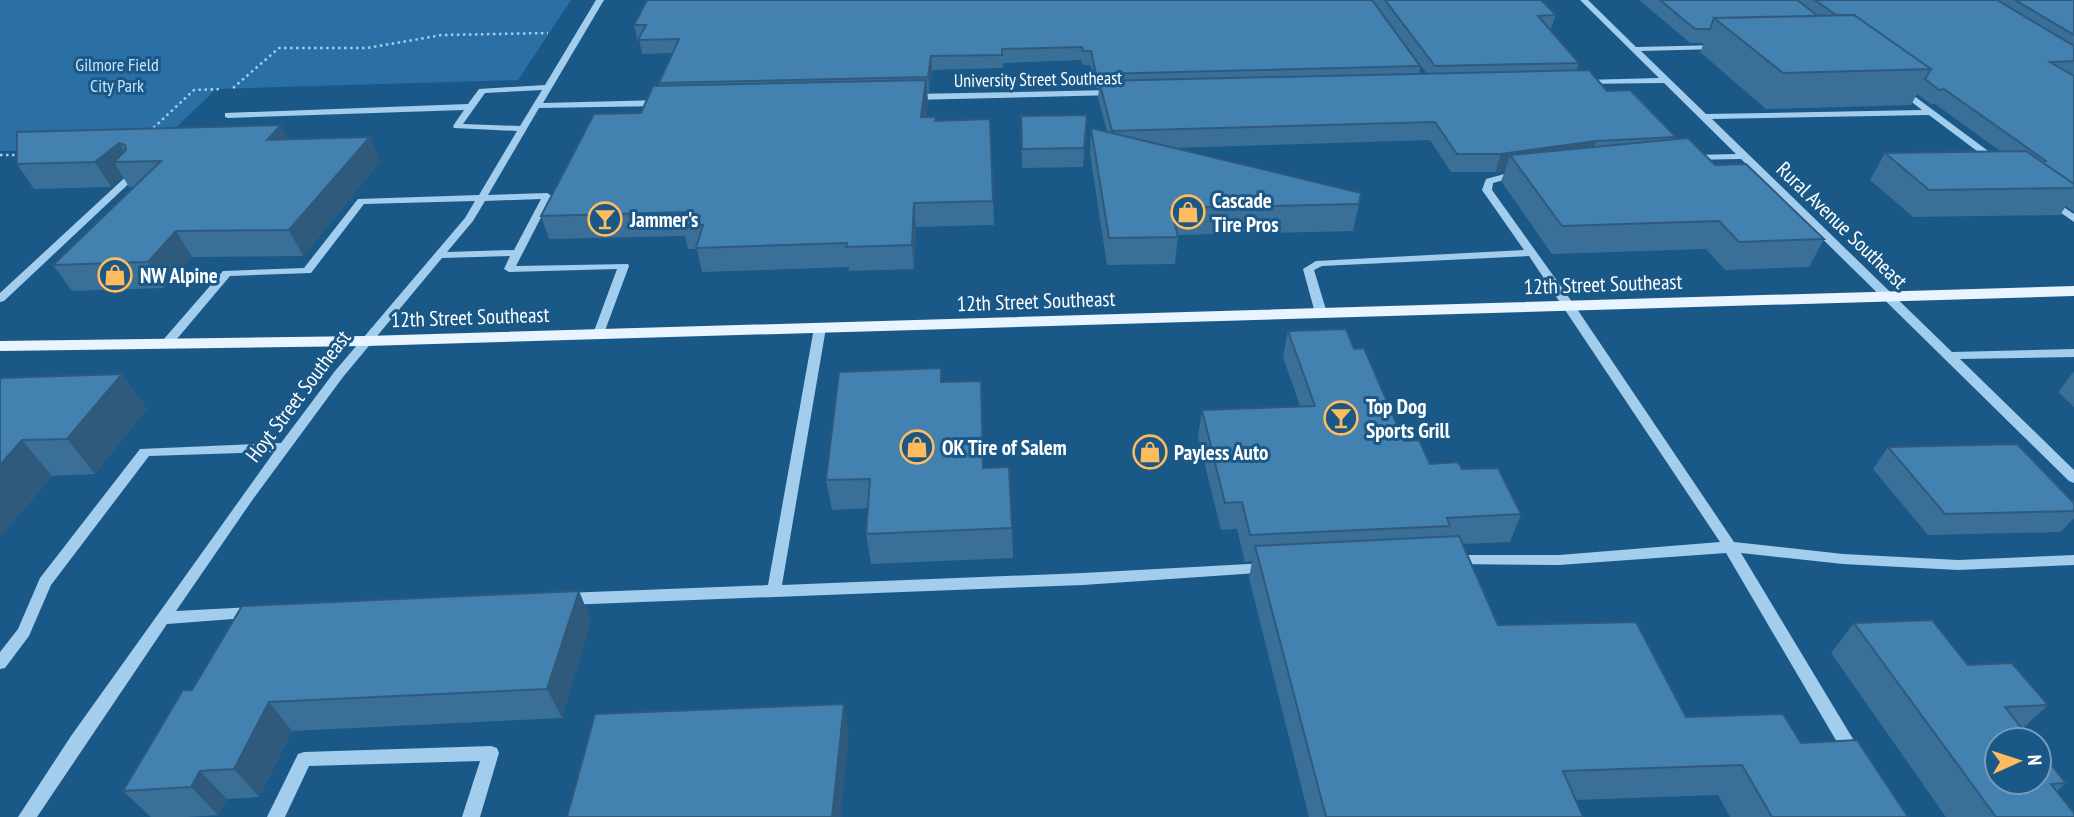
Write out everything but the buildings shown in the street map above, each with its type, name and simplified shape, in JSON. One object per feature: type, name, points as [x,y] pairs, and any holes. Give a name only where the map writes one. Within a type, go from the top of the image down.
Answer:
[{"type":"main road","name":"12th Street Southeast","points":[[0,346],[366,341],[2073,292]]},
{"type":"street","name":"Hoyt Street Southeast","points":[[27,817],[163,618],[285,447],[366,341],[441,256],[481,198],[600,0]]},
{"type":"street","name":"Rural Avenue Southeast","points":[[1584,0],[2074,478]]},
{"type":"street","points":[[1573,82],[1666,80]]},
{"type":"street","points":[[1890,82],[2008,170]]},
{"type":"street","name":"University Street Southeast","points":[[905,97],[1125,92]]},
{"type":"street","points":[[536,106],[673,103]]},
{"type":"street","points":[[228,115],[470,107]]},
{"type":"street","points":[[1704,117],[1931,112]]},
{"type":"street","points":[[1675,159],[1744,156]]},
{"type":"street","points":[[1535,171],[1497,177],[1489,181],[1487,190],[1569,306],[1730,547],[1863,770]]},
{"type":"street","points":[[0,299],[135,173]]},
{"type":"street","points":[[2041,195],[2074,219]]},
{"type":"street","points":[[167,343],[227,273],[307,271],[361,201],[547,196],[509,268],[624,266],[599,334]]},
{"type":"street","points":[[441,256],[518,253]]},
{"type":"street","points":[[1321,313],[1308,269],[1320,263],[1531,253]]},
{"type":"street","points":[[774,592],[820,328]]},
{"type":"street","points":[[1949,356],[2074,352]]},
{"type":"street","points":[[0,663],[24,632],[45,582],[145,452],[285,447]]},
{"type":"street","points":[[1437,560],[1559,560],[1730,547]]},
{"type":"street","points":[[547,600],[1069,580],[1276,568]]},
{"type":"street","points":[[163,618],[273,612]]},
{"type":"street","points":[[276,817],[304,760],[491,753],[471,817]]},
{"type":"lane","points":[[1634,48],[1730,46]]},
{"type":"lane","points":[[522,129],[457,126],[482,91],[547,87]]},
{"type":"lane","points":[[1730,547],[1843,559],[1958,565],[2074,560]]},
{"type":"path","points":[[143,138],[194,90],[232,89],[279,48],[368,48],[442,35],[581,32]]},
{"type":"path","points":[[0,155],[26,155]]},
{"type":"green space","name":"Gilmore Field City Park","points":[[0,0],[571,0],[518,80],[216,89],[154,149],[0,151]]},
{"type":"place","name":"Cascade Tire Pros","points":[[1188,212]]},
{"type":"place","name":"Jammer's","points":[[605,219]]},
{"type":"place","name":"NW Alpine","points":[[115,275]]},
{"type":"place","name":"Top Dog Sports Grill","points":[[1341,418]]},
{"type":"place","name":"OK Tire of Salem","points":[[917,447]]},
{"type":"place","name":"Payless Auto","points":[[1150,452]]}]
